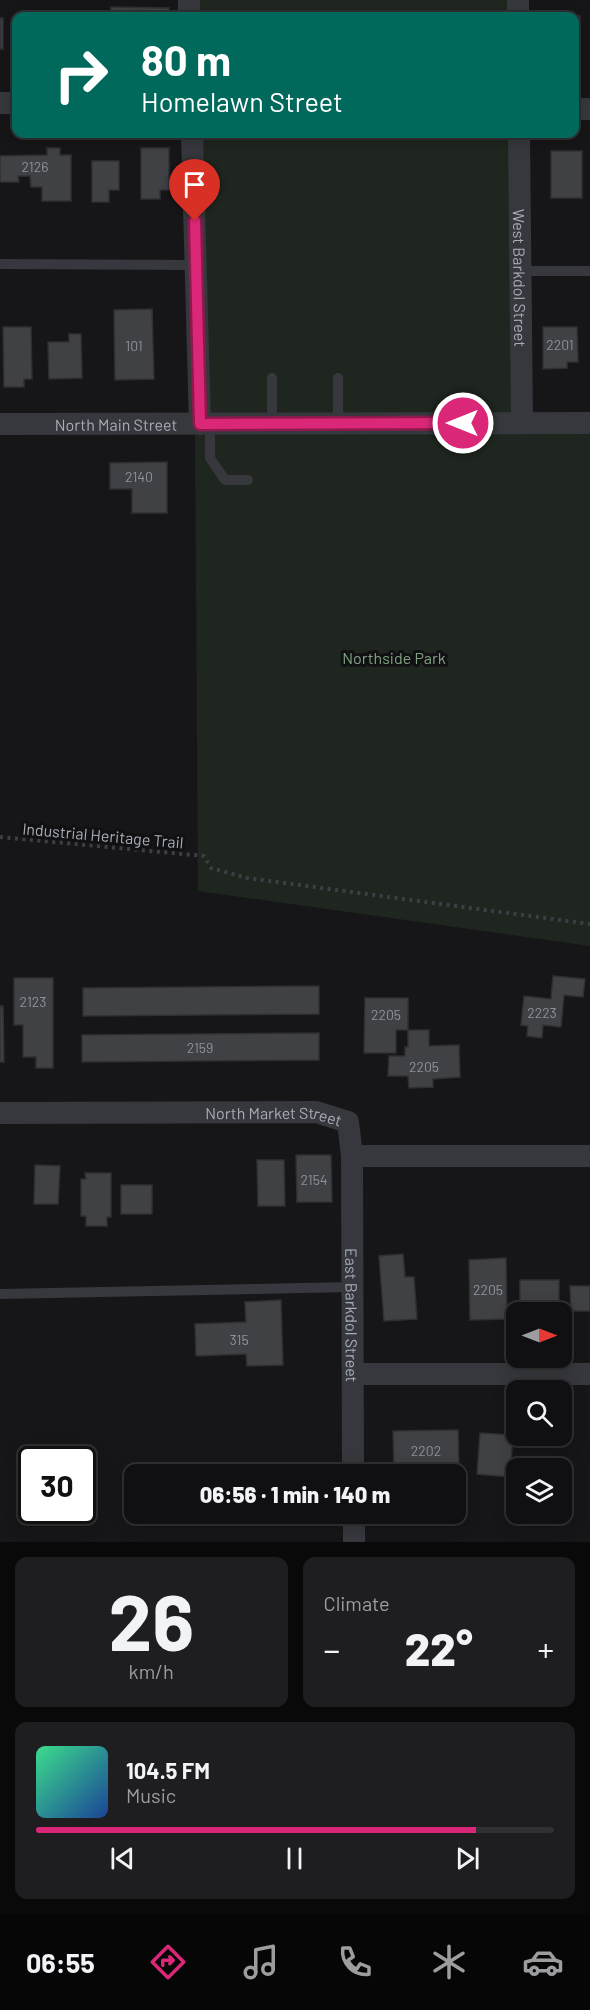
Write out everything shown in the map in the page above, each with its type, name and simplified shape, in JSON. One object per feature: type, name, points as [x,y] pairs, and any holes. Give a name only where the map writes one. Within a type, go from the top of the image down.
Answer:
[{"type":"street","points":[[192,138],[196,265],[205,424]]},
{"type":"street","name":"West Barkdol Street","points":[[519,138],[522,423]]},
{"type":"street","name":"North Main Street","points":[[0,424],[590,423]]},
{"type":"street","name":"North Market Street","points":[[0,1113],[315,1112],[348,1122],[352,1156]]},
{"type":"street","points":[[352,1156],[590,1156]]},
{"type":"street","name":"East Barkdol Street","points":[[352,1156],[353,1464]]},
{"type":"street","points":[[353,1374],[590,1374]]},
{"type":"street","points":[[354,1524],[354,1542]]},
{"type":"lane","points":[[0,264],[196,265]]},
{"type":"lane","points":[[520,272],[590,271]]},
{"type":"lane","points":[[272,378],[272,424]]},
{"type":"lane","points":[[338,378],[338,424]]},
{"type":"lane","points":[[463,423],[463,446]]},
{"type":"lane","points":[[205,424],[210,458],[225,480],[248,480]]},
{"type":"lane","points":[[0,1294],[352,1287]]},
{"type":"path","name":"Industrial Heritage Trail","points":[[0,837],[204,856],[211,868],[247,878],[590,924]]},
{"type":"green space","points":[[190,0],[519,0],[519,12],[190,12]]},
{"type":"green space","name":"Northside Park","points":[[193,138],[520,138],[522,423],[590,423],[590,946],[198,891]]},
{"type":"building","points":[[111,7],[169,8],[169,12],[110,12]]},
{"type":"building","points":[[579,16],[580,16],[579,56]]},
{"type":"building","points":[[0,18],[3,18],[3,49],[0,49]]},
{"type":"building","points":[[47,148],[60,148],[60,155],[71,155],[71,201],[42,201],[42,187],[31,187],[30,176],[18,176],[19,182],[0,182],[0,156],[47,155]]},
{"type":"building","points":[[141,148],[169,148],[169,190],[160,190],[160,199],[141,199]]},
{"type":"building","points":[[551,151],[582,151],[582,198],[551,198]]},
{"type":"building","points":[[92,161],[119,161],[119,190],[109,190],[109,202],[92,202]]},
{"type":"building","points":[[152,309],[154,379],[115,380],[114,310]]},
{"type":"building","points":[[3,327],[31,327],[32,379],[24,379],[24,387],[4,387]]},
{"type":"building","points":[[543,327],[577,327],[578,362],[567,362],[567,368],[543,369]]},
{"type":"building","points":[[69,334],[81,334],[82,378],[49,379],[48,342],[69,342]]},
{"type":"building","points":[[167,462],[167,513],[132,513],[132,489],[110,489],[110,463]]},
{"type":"building","points":[[553,976],[585,979],[583,997],[564,995],[561,1027],[543,1025],[542,1038],[527,1036],[528,1026],[521,1025],[524,996],[551,999]]},
{"type":"building","points":[[14,978],[53,978],[53,1068],[36,1068],[36,1057],[23,1057],[23,1025],[14,1025]]},
{"type":"building","points":[[319,986],[319,1014],[83,1016],[83,988]]},
{"type":"building","points":[[365,998],[408,998],[408,1030],[396,1030],[396,1053],[364,1053]]},
{"type":"building","points":[[0,1006],[3,1006],[4,1062],[0,1062]]},
{"type":"building","points":[[408,1030],[429,1030],[429,1046],[459,1045],[460,1077],[433,1079],[433,1087],[409,1088],[408,1076],[388,1076],[389,1056],[405,1056],[405,1047],[408,1047]]},
{"type":"building","points":[[319,1033],[319,1060],[82,1062],[82,1035]]},
{"type":"building","points":[[296,1155],[331,1155],[332,1202],[297,1202]]},
{"type":"building","points":[[257,1160],[284,1160],[285,1206],[258,1206]]},
{"type":"building","points":[[35,1165],[60,1166],[58,1204],[34,1204]]},
{"type":"building","points":[[85,1173],[111,1173],[111,1217],[107,1217],[107,1226],[86,1226],[86,1216],[81,1216],[81,1179],[86,1179]]},
{"type":"building","points":[[121,1185],[152,1185],[152,1214],[121,1214]]},
{"type":"building","points":[[403,1254],[405,1277],[414,1277],[417,1319],[384,1321],[379,1256]]},
{"type":"building","points":[[506,1258],[506,1319],[470,1320],[469,1260]]},
{"type":"building","points":[[520,1280],[559,1280],[559,1302],[520,1302]]},
{"type":"building","points":[[570,1286],[590,1286],[590,1311],[572,1311]]},
{"type":"building","points":[[281,1300],[283,1365],[247,1366],[246,1354],[196,1356],[195,1324],[246,1322],[245,1302]]},
{"type":"building","points":[[458,1430],[459,1464],[394,1464],[393,1431]]},
{"type":"building","points":[[480,1433],[506,1435],[506,1446],[512,1446],[511,1458],[506,1458],[506,1477],[477,1474]]},
{"type":"route","points":[[195,221],[200,424],[463,423]]}]
